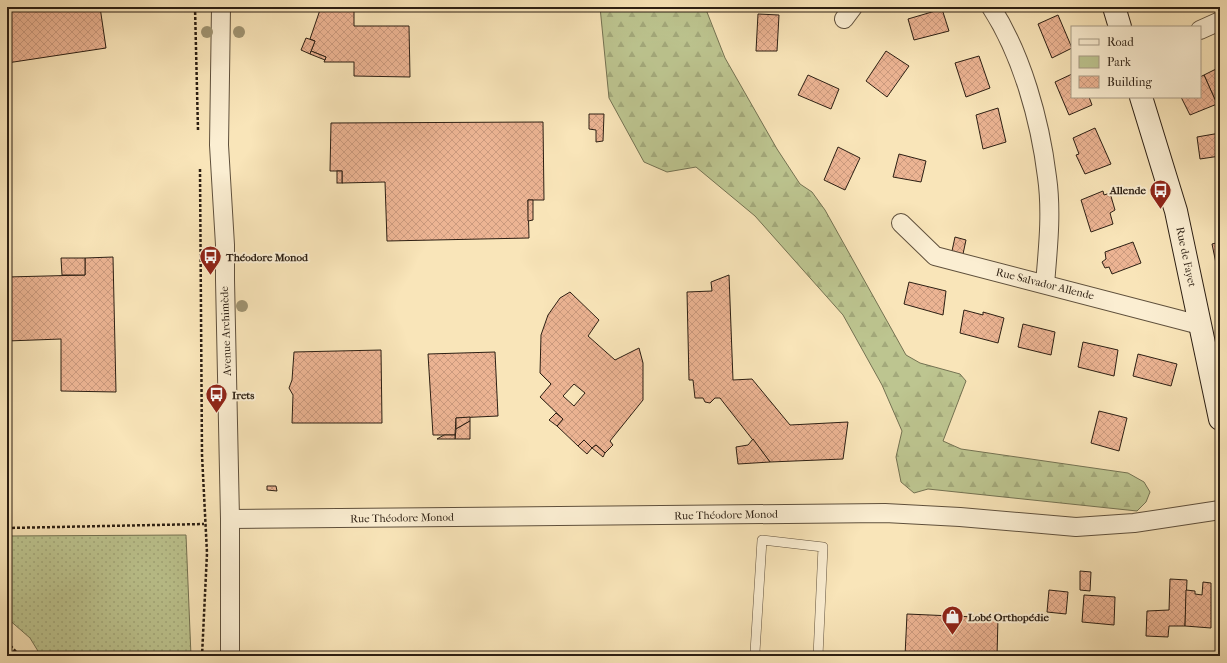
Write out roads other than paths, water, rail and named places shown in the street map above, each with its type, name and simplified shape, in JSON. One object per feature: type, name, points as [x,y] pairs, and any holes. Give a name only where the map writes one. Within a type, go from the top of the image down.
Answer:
[{"type":"main road","points":[[1114,7],[1120,26]]},
{"type":"main road","name":"Rue de Fayet","points":[[1141,98],[1176,210],[1220,419]]},
{"type":"street","name":"Avenue Archimède","points":[[222,7],[220,144],[226,245],[224,280],[230,519],[230,656]]},
{"type":"street","points":[[991,7],[1019,60],[1039,132],[1048,178],[1049,224],[1045,284]]},
{"type":"street","points":[[1201,30],[1220,21]]},
{"type":"street","name":"Rue Salvador Allende","points":[[901,223],[935,256],[1200,325]]},
{"type":"street","name":"Rue Théodore Monod","points":[[230,519],[885,513],[960,517],[1076,527],[1134,523],[1220,510]]},
{"type":"lane","points":[[758,656],[755,652],[762,540],[823,546],[818,656]]},
{"type":"place","name":"Allende","points":[[1161,210]]},
{"type":"place","name":"Théodore Monod","points":[[210,276]]},
{"type":"place","name":"Irets","points":[[216,414]]},
{"type":"place","name":"Lobé Orthopédie","points":[[952,636]]}]
